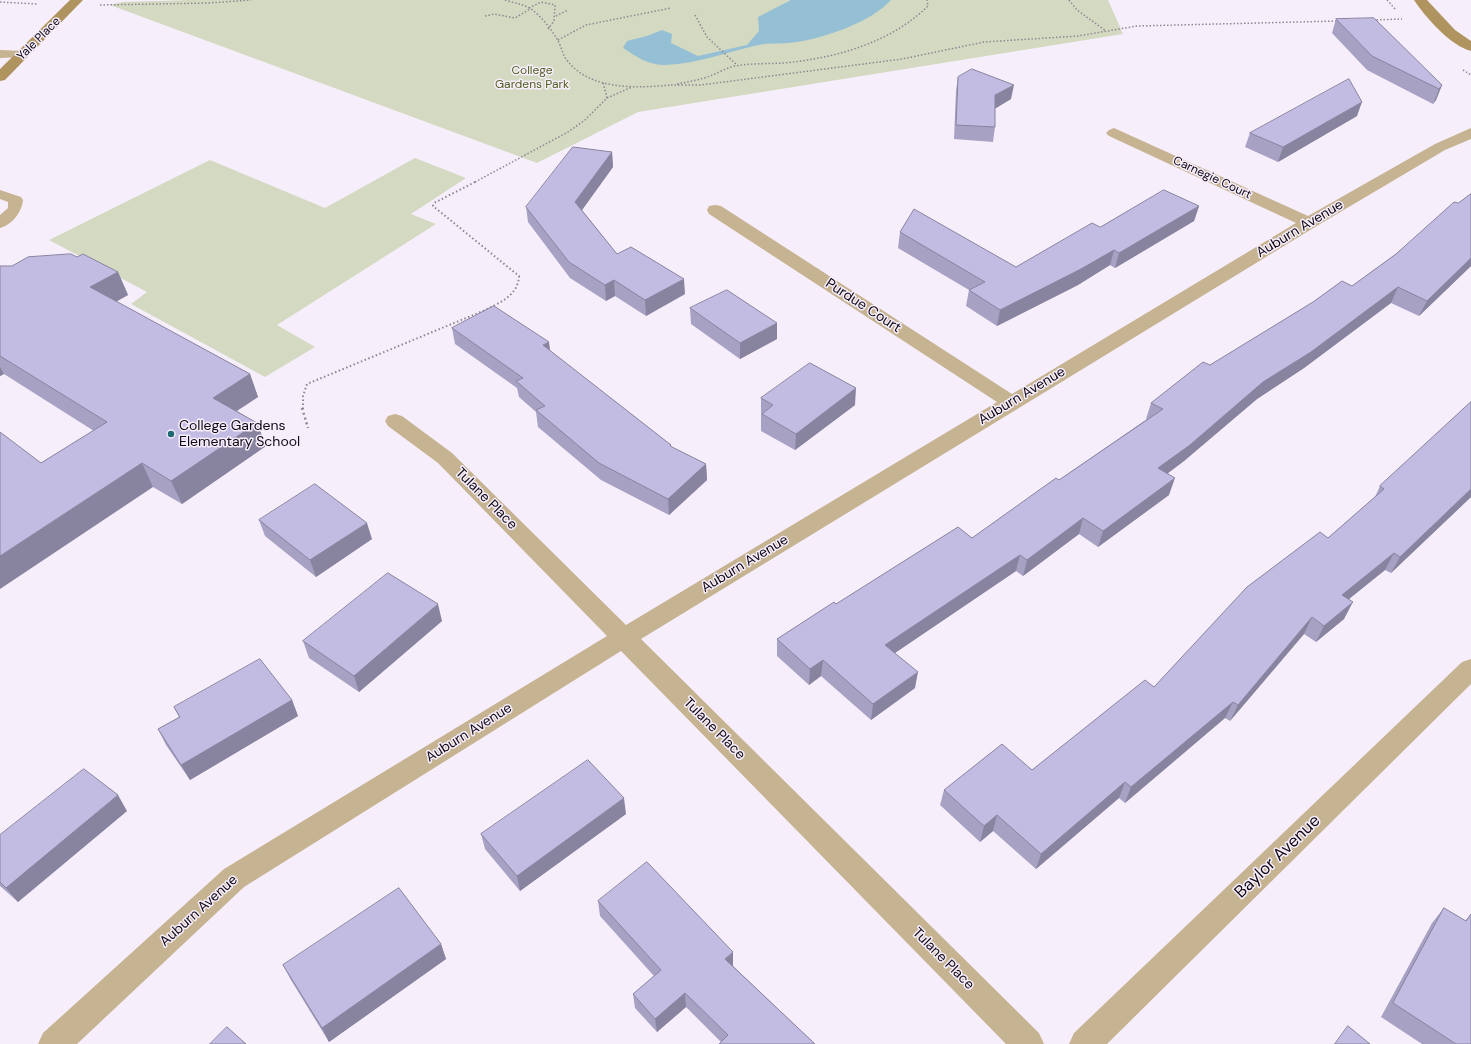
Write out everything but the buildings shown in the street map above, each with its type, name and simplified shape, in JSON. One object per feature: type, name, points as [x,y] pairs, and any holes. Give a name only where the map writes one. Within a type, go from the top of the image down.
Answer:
[{"type":"street","points":[[1420,0],[1450,32],[1471,47]]},
{"type":"street","name":"Yale Place","points":[[0,77],[76,2]]},
{"type":"street","name":"Carnegie Court","points":[[1114,133],[1309,223]]},
{"type":"street","name":"Auburn Avenue","points":[[54,1044],[234,878],[623,638],[1309,223],[1440,147],[1471,133]]},
{"type":"street","name":"Purdue Court","points":[[715,210],[1012,403]]},
{"type":"street","name":"Tulane Place","points":[[395,421],[445,458],[1028,1044]]},
{"type":"street","name":"Baylor Avenue","points":[[1085,1044],[1471,670]]},
{"type":"lane","points":[[0,54],[23,54]]},
{"type":"lane","points":[[0,194],[16,200],[15,209],[0,223]]},
{"type":"path","points":[[0,2],[76,2],[146,5],[251,0]]},
{"type":"path","points":[[505,0],[529,8],[538,14],[548,29],[558,40],[566,59],[576,69],[589,77],[603,82],[637,86],[701,85],[902,59],[984,42],[1056,38],[1137,26],[1340,21]]},
{"type":"path","points":[[671,85],[695,81],[738,66],[784,63],[816,58],[850,50],[879,40],[906,25],[921,15],[928,6],[927,0]]},
{"type":"path","points":[[1069,0],[1077,10],[1106,31]]},
{"type":"path","points":[[485,16],[492,13],[515,18],[519,17],[539,2],[552,3],[555,5],[555,16],[554,21],[548,29]]},
{"type":"path","points":[[558,40],[586,25],[671,8]]},
{"type":"path","points":[[555,16],[568,10]]},
{"type":"path","points":[[695,15],[707,37],[738,66]]},
{"type":"path","points":[[1372,20],[1403,19]]},
{"type":"path","points":[[603,82],[607,98]]},
{"type":"path","points":[[308,428],[301,398],[307,384],[483,311],[503,300],[516,290],[520,283],[519,276],[433,206],[434,203],[533,152],[568,132],[585,120],[607,98],[637,86]]},
{"type":"green space","name":"College Gardens Park","points":[[189,0],[1108,0],[1123,34],[638,112],[537,163],[110,5],[123,2]]},
{"type":"green space","points":[[415,158],[466,178],[411,214],[436,224],[277,325],[315,347],[265,377],[131,304],[147,292],[49,240],[210,160],[325,208]]},
{"type":"water","points":[[791,0],[891,0],[882,8],[860,22],[835,32],[793,43],[764,44],[690,62],[665,65],[653,64],[623,48],[627,41],[647,36],[662,30],[672,34],[671,43],[698,56],[747,45],[759,31],[758,17]]},
{"type":"place","name":"College Gardens Elementary School","points":[[171,434]]}]
